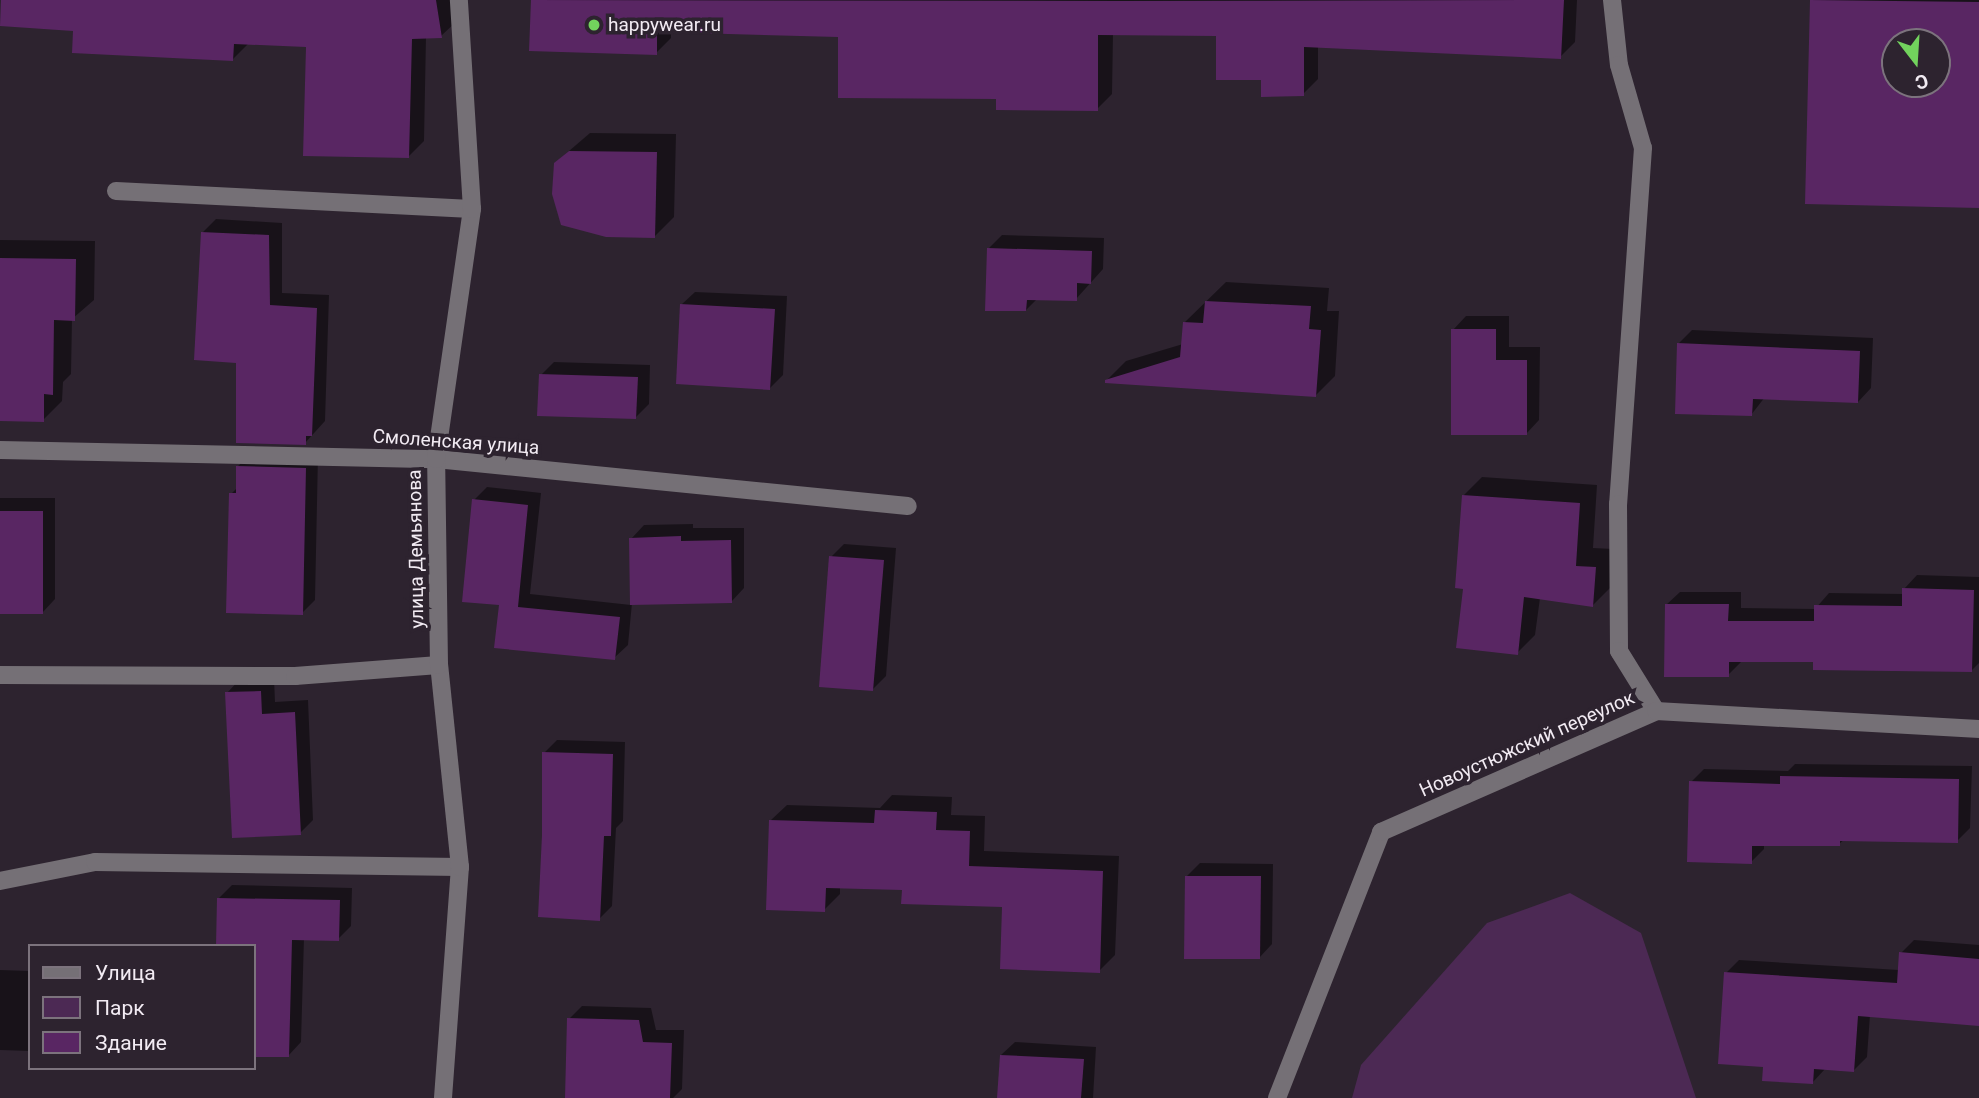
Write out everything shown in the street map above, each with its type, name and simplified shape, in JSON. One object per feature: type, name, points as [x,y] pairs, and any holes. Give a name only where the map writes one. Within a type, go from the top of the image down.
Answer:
[{"type":"street","name":"улица Демьянова","points":[[443,1098],[460,867],[439,665],[436,458],[472,209],[459,0]]},
{"type":"street","points":[[1612,0],[1619,65],[1643,148],[1618,503],[1619,651],[1656,711]]},
{"type":"street","points":[[116,191],[472,209]]},
{"type":"street","name":"Смоленская улица","points":[[0,450],[436,458],[908,506]]},
{"type":"street","points":[[0,675],[295,676],[439,665]]},
{"type":"street","name":"Новоустюжский переулок","points":[[1277,1098],[1381,832],[1656,711],[1979,729]]},
{"type":"street","points":[[0,881],[95,862],[460,867]]},
{"type":"green space","points":[[1570,893],[1641,933],[1696,1098],[1352,1098],[1361,1065],[1487,923]]},
{"type":"building","points":[[1,0],[436,0],[442,38],[412,39],[409,158],[303,156],[306,47],[234,44],[233,61],[72,53],[73,31],[0,26]]},
{"type":"building","points":[[531,0],[1564,0],[1561,59],[1304,47],[1304,96],[1261,97],[1261,80],[1216,80],[1216,36],[1098,35],[1098,111],[996,110],[996,99],[838,98],[838,37],[657,32],[657,55],[529,51]]},
{"type":"building","points":[[1810,0],[1979,2],[1979,208],[1805,204]]},
{"type":"building","points":[[569,151],[657,152],[655,238],[606,237],[561,225],[552,194],[554,163]]},
{"type":"building","points":[[201,232],[269,235],[270,305],[317,308],[312,436],[306,436],[306,445],[236,443],[236,363],[194,360]]},
{"type":"building","points":[[987,248],[1092,251],[1091,284],[1077,283],[1077,301],[1027,300],[1026,311],[985,311]]},
{"type":"building","points":[[0,258],[76,259],[75,321],[54,320],[53,395],[44,394],[44,422],[0,421]]},
{"type":"building","points":[[1205,301],[1311,306],[1309,329],[1321,330],[1316,397],[1105,383],[1105,380],[1180,357],[1183,322],[1203,323]]},
{"type":"building","points":[[680,304],[775,309],[770,390],[676,384]]},
{"type":"building","points":[[1451,329],[1496,329],[1496,360],[1527,360],[1527,435],[1451,435]]},
{"type":"building","points":[[1677,343],[1860,351],[1858,403],[1753,399],[1752,416],[1675,414]]},
{"type":"building","points":[[539,374],[638,377],[636,419],[537,416]]},
{"type":"building","points":[[236,466],[306,468],[303,615],[226,613],[229,493],[236,493]]},
{"type":"building","points":[[1462,495],[1580,503],[1576,566],[1596,567],[1593,607],[1524,597],[1518,655],[1456,648],[1463,589],[1455,588]]},
{"type":"building","points":[[472,499],[528,505],[518,607],[620,617],[615,660],[494,648],[499,605],[462,602]]},
{"type":"building","points":[[0,511],[43,511],[43,614],[0,614]]},
{"type":"building","points":[[681,536],[681,541],[731,540],[732,603],[630,605],[629,538]]},
{"type":"building","points":[[829,556],[884,560],[873,691],[819,687]]},
{"type":"building","points":[[1902,588],[1974,590],[1972,672],[1813,670],[1813,662],[1729,662],[1729,677],[1664,677],[1665,604],[1729,604],[1728,621],[1814,621],[1814,605],[1902,606]]},
{"type":"building","points":[[261,691],[262,714],[295,712],[301,835],[232,838],[225,692]]},
{"type":"building","points":[[542,752],[613,754],[611,836],[604,836],[600,921],[538,917]]},
{"type":"building","points":[[1780,776],[1959,779],[1958,843],[1840,841],[1840,846],[1752,846],[1752,864],[1687,862],[1689,781],[1780,784]]},
{"type":"building","points":[[875,810],[937,812],[936,830],[970,831],[969,866],[1103,871],[1100,973],[1000,969],[1002,907],[901,904],[902,890],[826,888],[825,912],[766,910],[769,820],[874,823]]},
{"type":"building","points":[[1185,876],[1261,876],[1260,959],[1184,959]]},
{"type":"building","points":[[217,898],[340,900],[339,941],[292,940],[289,1057],[256,1057],[256,944],[216,944]]},
{"type":"building","points":[[1899,952],[1979,959],[1979,1026],[1858,1016],[1854,1072],[1814,1069],[1813,1084],[1762,1081],[1763,1067],[1718,1064],[1724,972],[1897,983]]},
{"type":"building","points":[[567,1018],[639,1020],[643,1042],[672,1043],[670,1098],[565,1098]]},
{"type":"building","points":[[1000,1055],[1084,1059],[1081,1098],[997,1098]]},
{"type":"place","name":"happywear.ru","points":[[594,25]]}]
